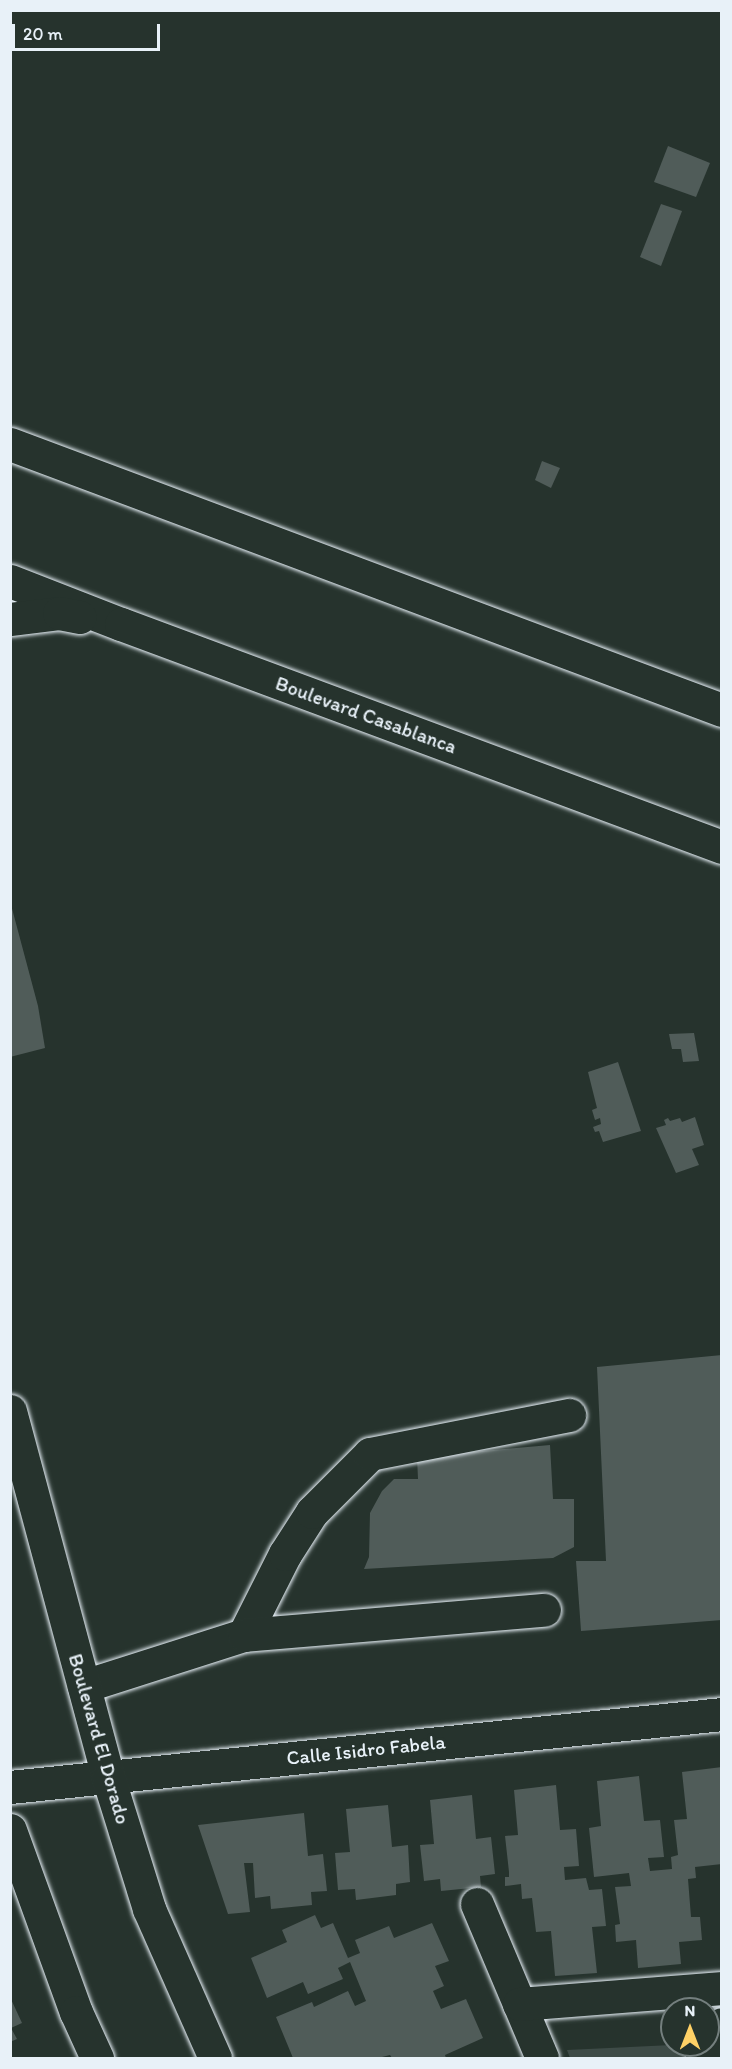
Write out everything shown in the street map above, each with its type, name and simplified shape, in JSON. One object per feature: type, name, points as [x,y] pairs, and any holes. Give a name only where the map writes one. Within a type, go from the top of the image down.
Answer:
[{"type":"main road","points":[[10,444],[722,710]]},
{"type":"main road","name":"Boulevard Casablanca","points":[[10,581],[722,847]]},
{"type":"main road","points":[[10,619],[59,613],[121,624]]},
{"type":"main road","name":"Boulevard El Dorado","points":[[10,1411],[108,1777],[149,1909],[215,2058]]},
{"type":"main road","points":[[244,1635],[285,1554],[312,1512],[370,1454],[569,1415]]},
{"type":"main road","points":[[84,1686],[244,1635],[544,1610]]},
{"type":"main road","name":"Calle Isidro Fabela","points":[[10,1787],[722,1714]]},
{"type":"main road","points":[[10,1830],[76,2012],[97,2058]]},
{"type":"main road","points":[[477,1904],[542,2058]]},
{"type":"main road","points":[[519,2004],[722,1988]]},
{"type":"main road","points":[[702,2058],[722,2024]]},
{"type":"shaded area","points":[[660,2046],[660,2057],[683,2057],[570,2058],[567,2050]]},
{"type":"building","points":[[668,146],[710,163],[696,197],[654,182]]},
{"type":"building","points":[[661,204],[682,211],[661,266],[640,257]]},
{"type":"building","points":[[542,461],[560,468],[551,488],[535,480]]},
{"type":"building","points":[[10,901],[38,1006],[45,1048],[10,1057]]},
{"type":"building","points":[[694,1033],[699,1061],[683,1062],[681,1049],[672,1049],[669,1034]]},
{"type":"building","points":[[618,1062],[641,1131],[603,1142],[599,1131],[595,1132],[593,1127],[601,1124],[600,1118],[595,1120],[592,1110],[597,1108],[588,1072]]},
{"type":"building","points":[[695,1117],[704,1145],[692,1149],[699,1165],[676,1173],[656,1128],[666,1125],[664,1120],[668,1118],[670,1121],[680,1118],[682,1122]]},
{"type":"building","points":[[722,1355],[722,1620],[581,1631],[576,1561],[606,1561],[597,1367]]},
{"type":"building","points":[[550,1445],[553,1499],[574,1499],[574,1547],[553,1558],[364,1569],[369,1557],[370,1513],[382,1491],[394,1479],[418,1479],[417,1457]]},
{"type":"building","points":[[722,1767],[722,1864],[695,1867],[696,1878],[688,1879],[691,1917],[700,1917],[702,1940],[679,1942],[681,1964],[638,1968],[636,1940],[616,1942],[615,1925],[620,1924],[615,1887],[631,1886],[629,1873],[594,1877],[589,1828],[601,1826],[597,1781],[639,1776],[644,1821],[660,1820],[664,1857],[648,1858],[650,1871],[672,1869],[671,1857],[678,1855],[674,1820],[687,1819],[682,1772]]},
{"type":"building","points":[[556,1785],[560,1830],[576,1829],[579,1866],[564,1867],[565,1880],[586,1878],[589,1890],[602,1889],[606,1926],[592,1927],[597,1973],[555,1976],[551,1931],[536,1932],[532,1898],[522,1899],[521,1884],[505,1886],[505,1877],[509,1877],[509,1872],[505,1836],[518,1835],[514,1790]]},
{"type":"building","points":[[472,1795],[476,1839],[491,1837],[495,1874],[480,1876],[481,1887],[441,1891],[440,1879],[424,1881],[420,1845],[434,1844],[430,1800]]},
{"type":"building","points":[[388,1805],[392,1847],[408,1845],[410,1882],[396,1884],[396,1895],[356,1900],[355,1889],[338,1890],[335,1853],[350,1852],[346,1809]]},
{"type":"building","points":[[304,1813],[308,1856],[323,1854],[327,1891],[311,1892],[312,1905],[271,1909],[270,1896],[255,1898],[253,1863],[244,1863],[250,1912],[228,1914],[198,1825]]},
{"type":"building","points":[[315,1915],[321,1928],[333,1923],[348,1958],[360,1953],[355,1940],[389,1926],[394,1938],[432,1923],[449,1961],[435,1966],[444,1986],[433,1991],[441,2009],[466,1999],[483,2038],[445,2055],[446,2058],[392,2058],[390,2055],[378,2058],[293,2058],[276,2017],[312,2002],[314,2007],[348,1991],[355,2006],[366,2001],[350,1962],[338,1968],[343,1979],[308,1994],[303,1982],[267,1998],[251,1958],[287,1942],[282,1930]]},
{"type":"building","points":[[10,1997],[22,2023],[11,2028],[17,2039],[10,2042]]}]
